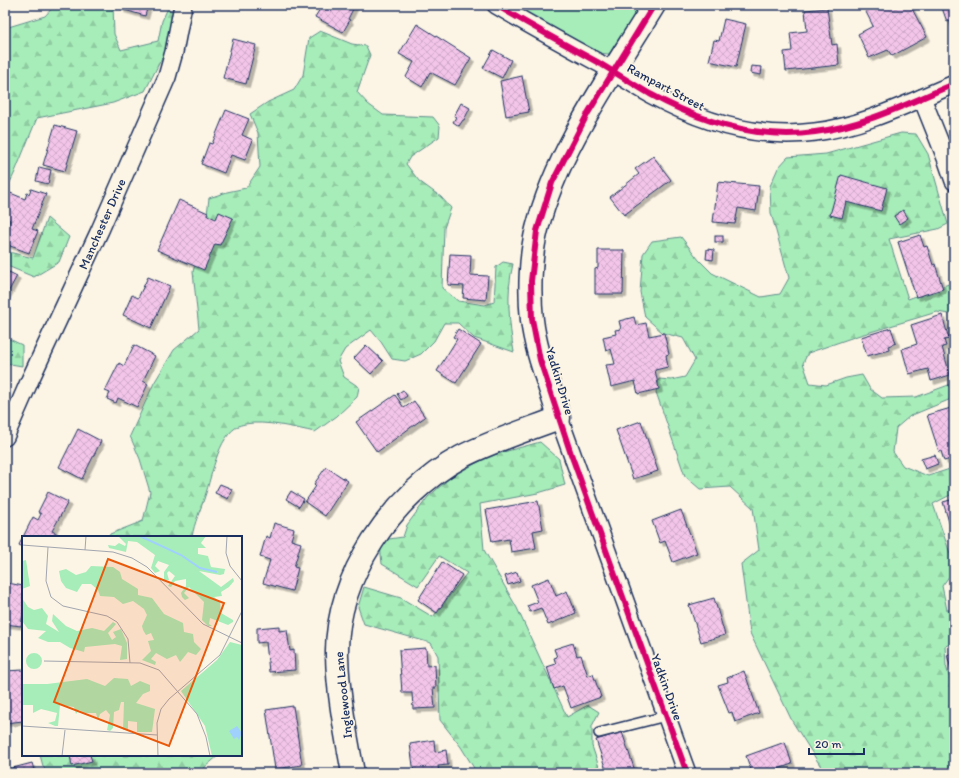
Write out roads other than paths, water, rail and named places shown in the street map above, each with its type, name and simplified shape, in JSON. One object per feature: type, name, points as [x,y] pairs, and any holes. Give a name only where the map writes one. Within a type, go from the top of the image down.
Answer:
[{"type":"street","name":"Manchester Drive","points":[[5,437],[100,230],[167,77],[174,52],[183,5]]},
{"type":"street","name":"Rampart Street","points":[[496,5],[651,94],[703,119],[726,127],[762,133],[791,134],[816,132],[853,125],[954,84]]},
{"type":"street","name":"Yadkin Drive","points":[[654,5],[588,113],[552,183],[537,231],[531,281],[532,319],[540,360],[559,418],[687,773]]},
{"type":"street","points":[[922,98],[954,181]]},
{"type":"street","name":"Inglewood Lane","points":[[353,773],[340,693],[337,656],[338,634],[344,605],[352,582],[375,537],[407,497],[423,483],[460,458],[482,447],[559,418]]},
{"type":"lane","points":[[599,733],[666,716]]}]
